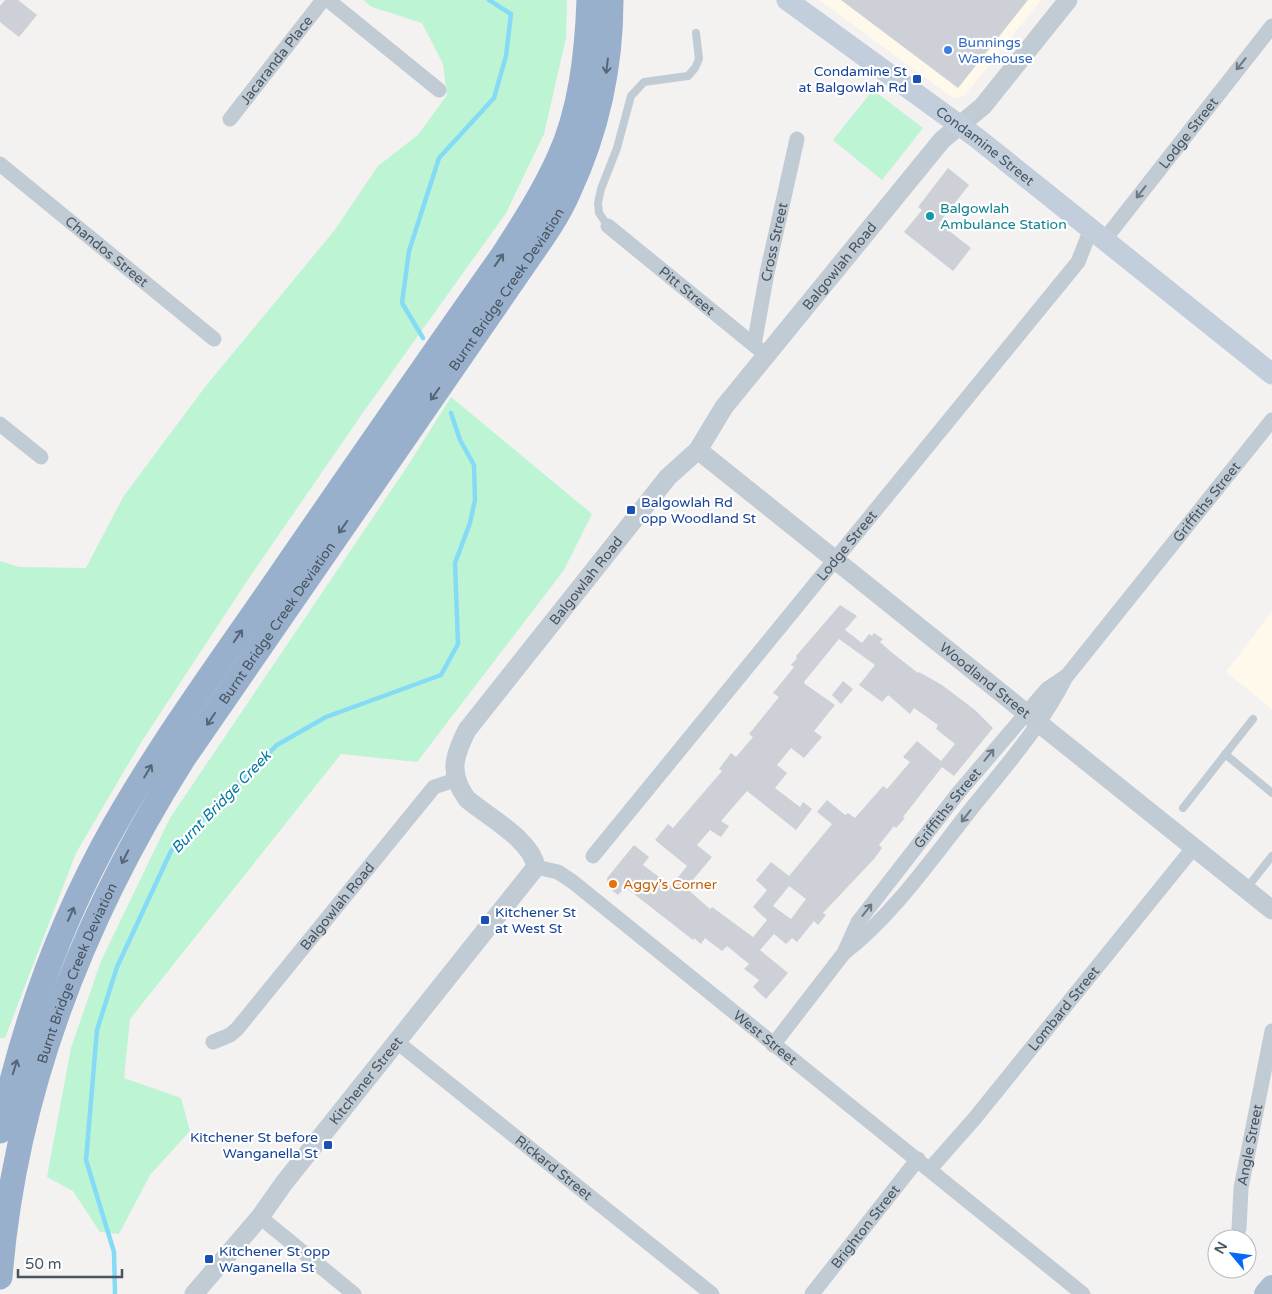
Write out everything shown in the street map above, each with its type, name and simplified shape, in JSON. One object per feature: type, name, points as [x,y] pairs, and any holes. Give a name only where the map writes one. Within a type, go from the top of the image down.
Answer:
[{"type":"highway","name":"Burnt Bridge Creek Deviation","points":[[0,1131],[11,1080],[35,1003],[87,878],[114,826],[200,692],[503,255],[542,192],[559,158],[578,97],[585,62],[589,0]]},
{"type":"highway","name":"Burnt Bridge Creek Deviation","points":[[0,1277],[11,1192],[31,1096],[61,1002],[107,893],[136,836],[183,759],[551,224],[569,192],[589,144],[606,78],[611,29],[611,0]]},
{"type":"highway","points":[[611,29],[623,0]]},
{"type":"main road","name":"Condamine Street","points":[[787,0],[960,126],[1272,374]]},
{"type":"main road","points":[[1266,1294],[1272,1287]]},
{"type":"street","name":"Jacaranda Place","points":[[230,119],[323,0]]},
{"type":"street","points":[[328,0],[439,90]]},
{"type":"street","name":"Balgowlah Road","points":[[213,1042],[230,1035],[237,1029],[434,787],[455,780],[454,769],[457,750],[467,730],[668,477],[698,450],[760,351],[942,140],[983,106],[1068,0]]},
{"type":"street","name":"Lodge Street","points":[[593,856],[1078,262],[1098,234],[1272,26]]},
{"type":"street","name":"Cross Street","points":[[760,351],[767,274],[797,139]]},
{"type":"street","name":"Chandos Street","points":[[0,164],[214,338]]},
{"type":"street","name":"Pitt Street","points":[[608,226],[760,351]]},
{"type":"street","name":"Griffiths Street","points":[[844,953],[868,934],[944,843],[1033,718],[1272,420]]},
{"type":"street","points":[[0,424],[41,457]]},
{"type":"street","name":"Woodland Street","points":[[698,450],[1272,910]]},
{"type":"street","name":"Griffiths Street","points":[[773,1045],[844,953],[858,922],[958,792],[1033,718]]},
{"type":"street","points":[[455,780],[467,799],[530,850],[536,866]]},
{"type":"street","name":"Lombard Street","points":[[924,1164],[975,1118],[1194,847]]},
{"type":"street","name":"Kitchener Street","points":[[194,1294],[260,1217],[284,1183],[536,866]]},
{"type":"street","name":"West Street","points":[[536,866],[566,876],[773,1045],[1084,1294]]},
{"type":"street","name":"Angle Street","points":[[1239,1229],[1241,1188],[1272,1031]]},
{"type":"street","name":"Rickard Street","points":[[397,1042],[712,1294]]},
{"type":"street","name":"Brighton Street","points":[[812,1294],[924,1164]]},
{"type":"street","points":[[260,1217],[354,1294]]},
{"type":"lane","points":[[608,226],[599,213],[598,203],[631,96],[644,82],[688,76],[695,68],[699,59],[696,33]]},
{"type":"lane","points":[[1183,808],[1253,718]]},
{"type":"lane","points":[[1226,754],[1272,793]]},
{"type":"lane","points":[[1246,889],[1272,856]]},
{"type":"shaded area","name":"Bunnings Warehouse","points":[[819,0],[1041,0],[964,96],[953,98]]},
{"type":"shaded area","points":[[1272,611],[1272,709],[1226,672]]},
{"type":"green space","points":[[363,0],[567,0],[566,38],[544,134],[506,213],[362,414],[249,578],[140,744],[76,853],[5,1038],[0,1038],[0,561],[19,567],[86,568],[123,497],[205,387],[334,231],[378,166],[418,135],[447,95],[443,64],[422,23],[372,7]]},
{"type":"green space","points":[[873,90],[923,128],[882,180],[833,140]]},
{"type":"green space","points":[[451,397],[592,514],[564,570],[417,762],[341,754],[130,1019],[124,1078],[181,1098],[190,1131],[150,1175],[119,1234],[100,1232],[73,1191],[47,1177],[71,1048],[101,961],[170,818],[407,467]]},
{"type":"building","points":[[5,0],[18,0],[37,15],[19,37],[0,22],[0,6]]},
{"type":"building","name":"Bunnings Warehouse","points":[[841,0],[1028,0],[958,88]]},
{"type":"building","name":"Balgowlah Ambulance Station","points":[[948,168],[969,185],[939,223],[971,248],[953,271],[904,232],[922,210],[918,207]]},
{"type":"building","points":[[840,605],[857,616],[845,630],[862,643],[869,634],[872,636],[874,633],[883,639],[880,642],[890,651],[918,673],[942,685],[975,710],[993,728],[954,776],[942,767],[903,817],[905,818],[896,828],[894,826],[879,845],[882,848],[874,859],[823,913],[826,915],[818,925],[814,921],[797,942],[792,938],[786,944],[774,934],[760,950],[788,973],[766,999],[753,987],[759,980],[744,969],[749,964],[727,946],[722,951],[705,938],[701,944],[694,938],[693,940],[625,887],[618,895],[608,887],[607,878],[634,845],[649,857],[643,865],[671,886],[687,866],[655,840],[668,824],[673,828],[722,771],[719,769],[731,753],[736,757],[753,737],[749,734],[779,697],[773,693],[794,667],[791,665],[797,658],[796,656]],"holes":[[[839,639],[875,665],[859,685],[882,702],[888,695],[910,714],[914,708],[938,725],[936,729],[955,744],[941,761],[917,741],[903,757],[910,762],[887,789],[883,786],[855,818],[848,813],[845,815],[827,800],[817,812],[832,824],[789,876],[771,862],[756,880],[767,890],[753,907],[767,920],[753,937],[712,907],[710,909],[686,888],[712,857],[697,845],[710,830],[721,837],[729,826],[721,821],[747,791],[796,830],[812,809],[803,802],[800,807],[775,788],[787,773],[777,765],[791,748],[804,758],[822,737],[814,731],[835,705],[804,682]],[[789,886],[806,899],[791,919],[773,906]]]},
{"type":"building","points":[[843,681],[853,689],[841,704],[832,695]]},
{"type":"waterway","name":"Burnt Bridge Creek","points":[[423,338],[402,303],[409,251],[439,158],[494,98],[506,56],[511,14],[489,0]]},
{"type":"waterway","name":"Burnt Bridge Creek","points":[[115,1294],[114,1252],[86,1160],[97,1030],[117,967],[171,851],[277,745],[326,717],[441,675],[458,644],[455,563],[470,523],[475,500],[474,465],[460,440],[451,413]]},
{"type":"place","name":"Bunnings Warehouse","points":[[948,50]]},
{"type":"place","name":"Condamine St at Balgowlah Rd","points":[[917,79]]},
{"type":"place","name":"Balgowlah Ambulance Station","points":[[930,216]]},
{"type":"place","name":"Balgowlah Rd opp Woodland St","points":[[631,510]]},
{"type":"place","name":"Aggy’s Corner","points":[[613,884]]},
{"type":"place","name":"Kitchener St at West St","points":[[485,920]]},
{"type":"place","name":"Kitchener St before Wanganella St","points":[[328,1145]]},
{"type":"place","name":"Kitchener St opp Wanganella St","points":[[209,1259]]}]
